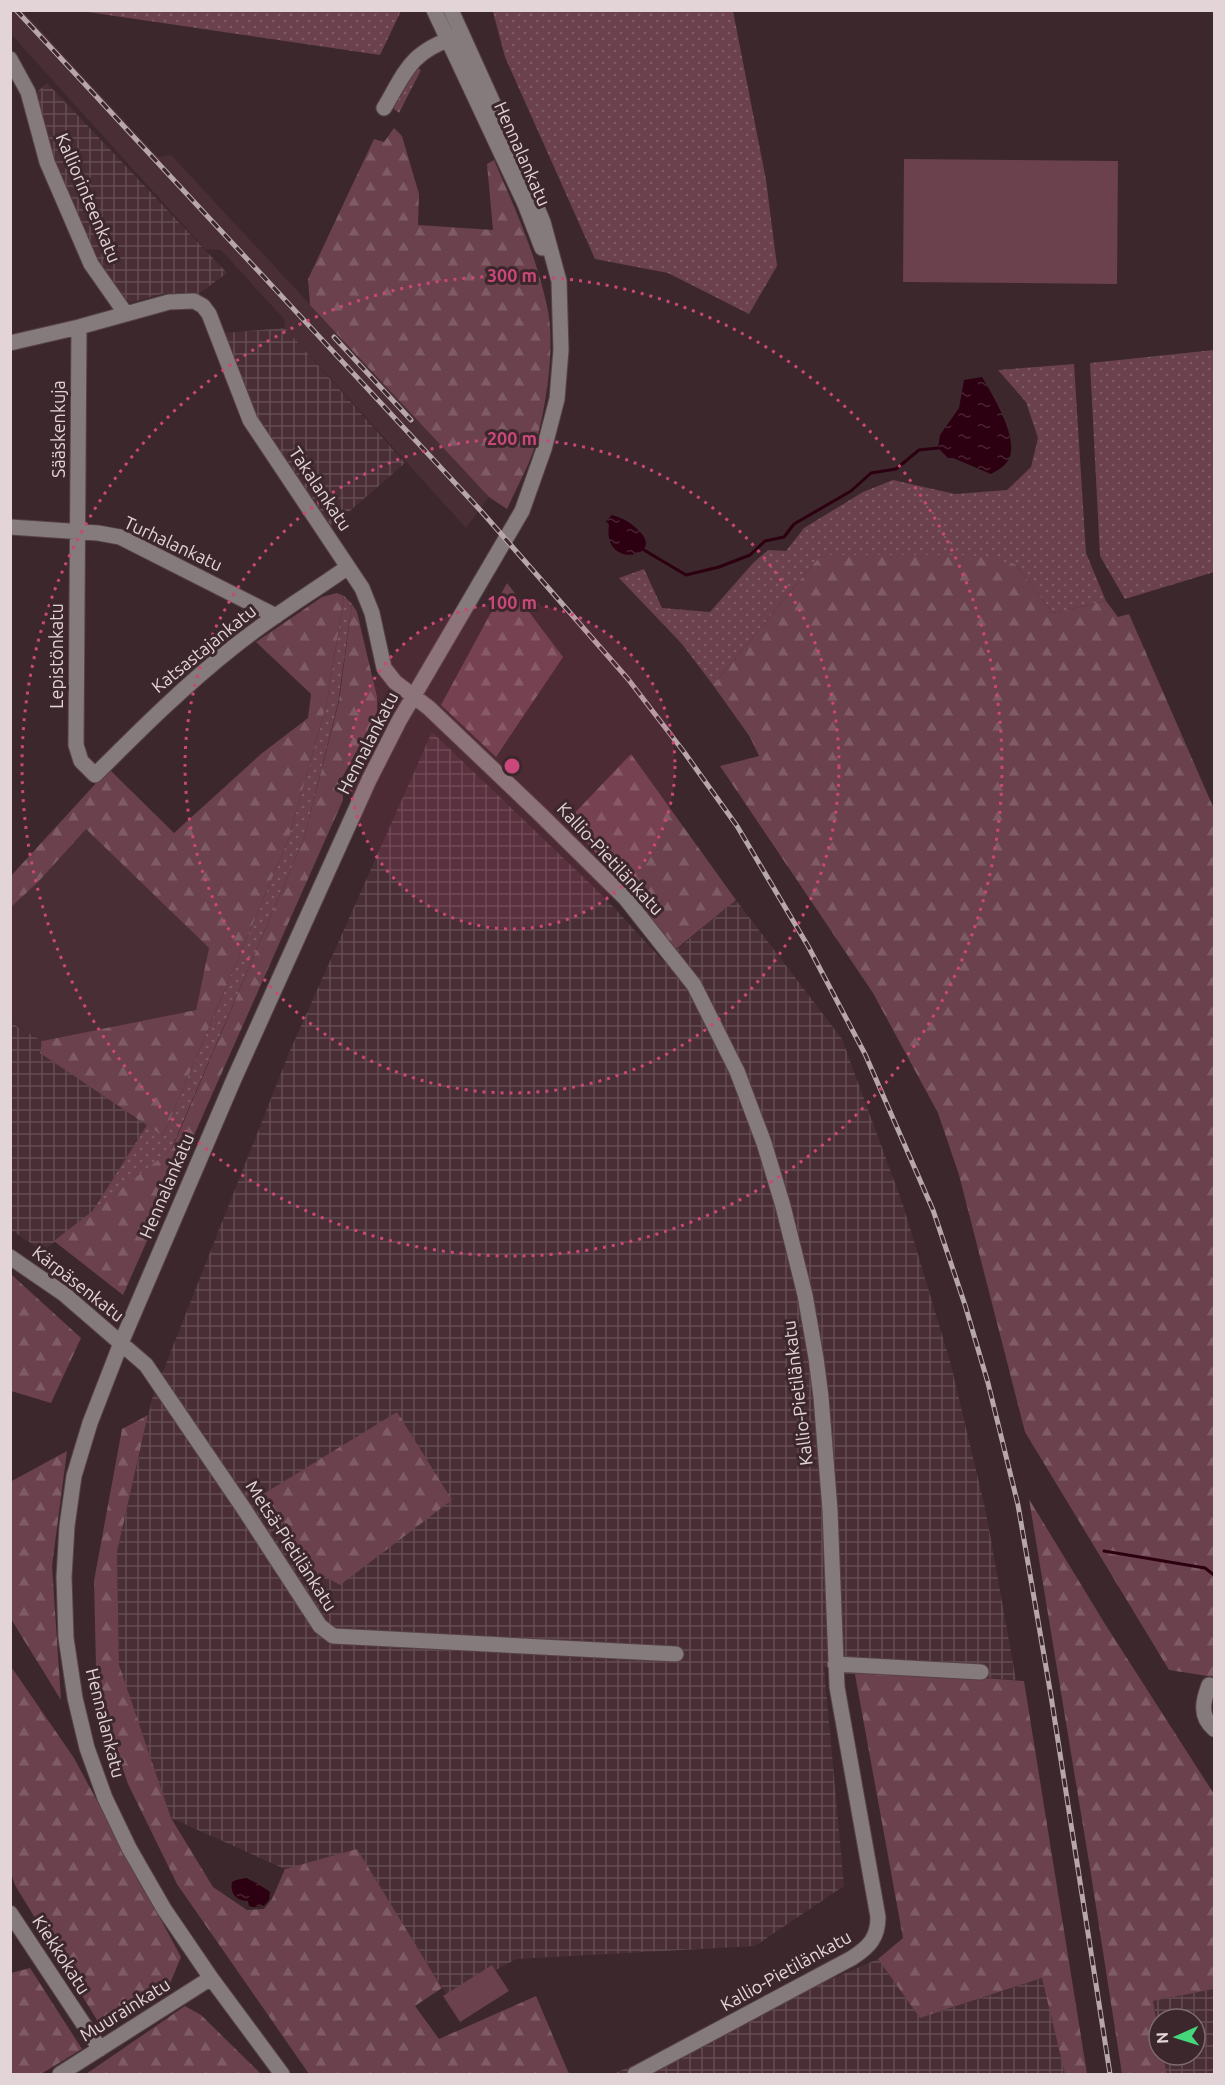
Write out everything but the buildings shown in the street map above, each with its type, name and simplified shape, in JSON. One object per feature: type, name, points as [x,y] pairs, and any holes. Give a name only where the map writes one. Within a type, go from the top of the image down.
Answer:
[{"type":"street","name":"Hennalankatu","points":[[282,2074],[211,1978],[164,1909],[129,1848],[101,1788],[87,1748],[75,1698],[66,1638],[64,1577],[74,1476],[90,1422],[121,1343],[243,1058],[369,780],[414,696],[522,511],[544,449],[557,399],[561,320],[543,252],[454,37],[434,10]]},
{"type":"street","name":"Hennalankatu","points":[[451,10],[454,37]]},
{"type":"street","points":[[384,108],[411,62],[435,44],[454,37]]},
{"type":"street","name":"Kalliorinteenkatu","points":[[10,59],[28,92],[47,162],[91,264],[126,314]]},
{"type":"street","name":"Takalankatu","points":[[126,314],[169,302],[194,301],[203,306],[209,314],[250,420],[362,588],[372,613],[384,668],[395,682],[414,696]]},
{"type":"street","points":[[10,343],[126,314]]},
{"type":"street","name":"Sääskenkuja","points":[[77,531],[79,327]]},
{"type":"street","name":"Turhalankatu","points":[[10,527],[77,531],[120,537],[276,616]]},
{"type":"street","name":"Lepistönkatu","points":[[77,531],[76,745],[81,761],[95,775]]},
{"type":"street","name":"Katsastajankatu","points":[[95,775],[167,703],[237,644],[348,567]]},
{"type":"street","name":"Kallio-Pietilänkatu","points":[[414,696],[540,814],[626,899],[694,985],[736,1071],[764,1143],[783,1206],[805,1296],[816,1358],[830,1510],[837,1687],[878,1917],[878,1929],[867,1949],[852,1958],[635,2074]]},
{"type":"street","name":"Kärpäsenkatu","points":[[10,1257],[64,1294],[121,1343]]},
{"type":"street","name":"Metsä-Pietilänkatu","points":[[121,1343],[146,1365],[320,1626],[333,1636],[676,1654]]},
{"type":"street","points":[[835,1664],[981,1672]]},
{"type":"street","points":[[1215,1686],[1209,1685],[1202,1704],[1209,1724],[1215,1729]]},
{"type":"street","name":"Kiekkokatu","points":[[10,1913],[100,2049]]},
{"type":"street","name":"Muurainkatu","points":[[60,2074],[211,1978]]},
{"type":"shaded area","points":[[10,11],[23,11],[158,157],[171,155],[489,497],[466,528],[285,328],[284,319],[221,250],[205,249],[11,34]]},
{"type":"shaded area","points":[[47,83],[227,273],[197,295],[166,293],[129,303],[96,261],[54,159],[35,94]]},
{"type":"shaded area","points":[[285,328],[405,463],[329,529],[256,418],[223,333]]},
{"type":"shaded area","points":[[432,732],[605,898],[663,961],[736,900],[842,1039],[903,1205],[950,1361],[986,1512],[1016,1680],[824,1667],[844,1886],[755,1946],[516,1959],[448,1997],[357,1850],[285,1869],[171,1818],[119,1667],[117,1552],[152,1399],[289,1053]]},
{"type":"shaded area","points":[[86,828],[209,948],[196,1010],[42,1041],[11,1022],[10,907]]},
{"type":"shaded area","points":[[10,1022],[42,1041],[40,1053],[147,1125],[92,1212],[43,1251],[11,1230]]},
{"type":"shaded area","points":[[878,1959],[920,2018],[1043,1978],[1065,2074],[613,2074]]},
{"type":"shaded area","points":[[1214,1989],[1214,2074],[1167,2074],[1166,2067],[1207,2067],[1207,2007],[1154,2007],[1153,2001]]},
{"type":"green space","points":[[81,11],[401,11],[380,55]]},
{"type":"green space","points":[[733,11],[766,180],[777,266],[749,314],[668,273],[595,259],[505,57],[493,12]]},
{"type":"green space","points":[[417,68],[421,70],[399,113],[393,108]]},
{"type":"green space","points":[[394,128],[402,136],[419,194],[418,225],[493,230],[487,164],[494,160],[537,268],[550,321],[548,376],[543,414],[535,446],[507,509],[489,497],[310,305],[308,279],[374,139],[384,142]]},
{"type":"green space","points":[[904,159],[1118,161],[1117,284],[903,282]]},
{"type":"green space","points":[[1214,350],[1214,572],[1125,599],[1100,556],[1090,363]]},
{"type":"green space","points":[[1074,364],[1086,553],[1106,601],[1053,613],[1015,564],[821,555],[713,685],[682,644],[619,578],[644,569],[662,608],[710,612],[753,563],[768,550],[786,551],[804,528],[863,492],[893,480],[955,494],[1007,490],[1031,467],[1038,438],[1026,402],[998,370]]},
{"type":"green space","points":[[821,555],[971,555],[1015,564],[1053,613],[1106,601],[1118,617],[1129,614],[1214,809],[1214,1677],[1169,1670],[1025,1432],[959,1175],[938,1113],[873,993],[720,766],[759,756],[750,737],[713,685]]},
{"type":"green space","points":[[507,583],[563,657],[496,757],[441,705]]},
{"type":"green space","points":[[337,593],[344,596],[327,702],[289,838],[163,1136],[40,1053],[42,1041],[196,1010],[209,948],[86,829],[38,882],[11,907],[10,877],[109,769],[174,833],[261,754],[308,718],[311,694],[256,642],[322,597]]},
{"type":"green space","points":[[344,596],[352,604],[338,703],[304,838],[171,1150],[92,1212],[147,1125],[163,1136],[289,838],[327,702]]},
{"type":"green space","points":[[352,604],[357,612],[377,697],[377,713],[342,778],[343,800],[123,1295],[54,1241],[172,1149],[304,838],[339,701]]},
{"type":"green space","points":[[631,754],[736,900],[676,949],[568,820]]},
{"type":"green space","points":[[11,1275],[81,1338],[51,1403],[11,1391]]},
{"type":"green space","points":[[397,1412],[452,1500],[340,1585],[312,1569],[265,1493]]},
{"type":"green space","points":[[148,1415],[117,1552],[119,1665],[171,1818],[213,1887],[247,1910],[264,1909],[272,1899],[285,1869],[357,1849],[442,1988],[415,2006],[439,2039],[536,1996],[569,2074],[309,2074],[177,1884],[128,1784],[105,1717],[96,1667],[94,1581],[122,1429]]},
{"type":"green space","points":[[67,1451],[52,1566],[61,1700],[11,1619],[10,1482]]},
{"type":"green space","points":[[1029,1499],[1105,1624],[1214,1794],[1214,1989],[1153,2001],[1154,2007],[1147,2007],[1147,2067],[1166,2067],[1167,2074],[1122,2074]]},
{"type":"green space","points":[[10,1665],[74,1758],[181,1957],[169,1986],[100,2025],[15,1885],[11,1873]]},
{"type":"green space","points":[[854,1669],[1024,1681],[1087,2074],[1065,2074],[1042,1978],[920,2018],[878,1959],[903,1938]]},
{"type":"green space","points":[[492,1965],[509,1991],[460,2022],[443,1996]]},
{"type":"green space","points":[[30,1968],[82,2049],[41,2074],[11,2074],[11,1973]]},
{"type":"green space","points":[[185,2006],[201,2015],[261,2074],[86,2074]]},
{"type":"water","points":[[982,377],[1004,419],[1011,443],[1011,453],[1007,462],[991,474],[948,458],[938,448],[940,435],[959,408],[964,380]]},
{"type":"water","points":[[612,515],[627,521],[640,532],[646,541],[645,548],[631,555],[622,554],[614,549],[609,539],[609,525],[606,521]]},
{"type":"water","points":[[246,1878],[270,1892],[269,1900],[264,1906],[249,1906],[248,1901],[240,1900],[235,1896],[232,1882]]},
{"type":"waterway","points":[[644,550],[686,575],[719,567],[750,555],[765,541],[784,537],[794,524],[851,491],[871,473],[896,469],[919,450],[938,448]]},
{"type":"waterway","points":[[1104,1551],[1205,1568],[1214,1575]]},
{"type":"railway","points":[[16,10],[481,511],[628,679],[737,826],[808,946],[865,1054],[933,1210],[988,1383],[1018,1505],[1051,1696],[1110,2074]]},
{"type":"railway","points":[[334,337],[411,420]]}]
